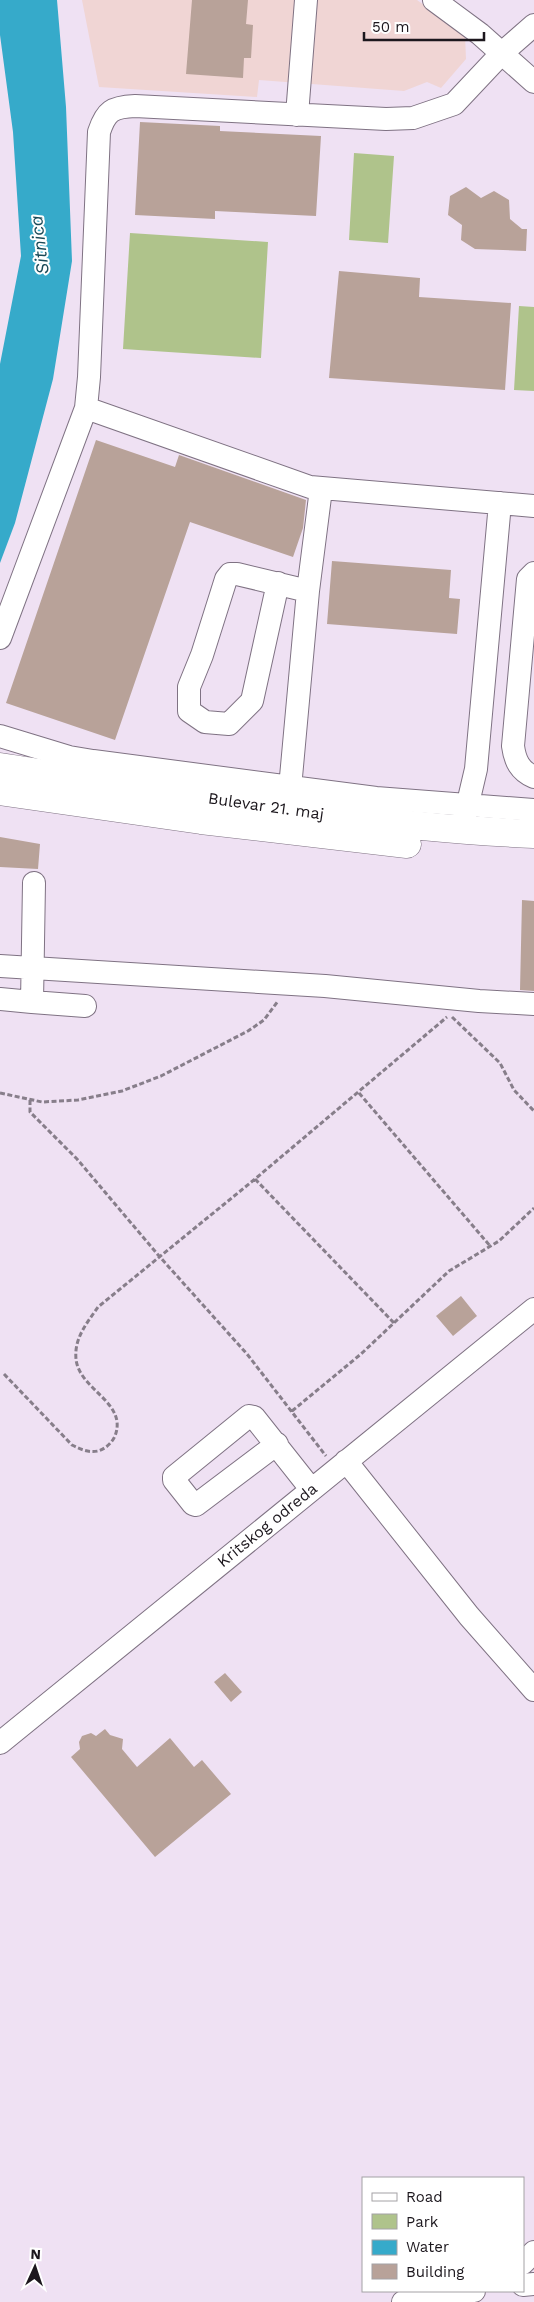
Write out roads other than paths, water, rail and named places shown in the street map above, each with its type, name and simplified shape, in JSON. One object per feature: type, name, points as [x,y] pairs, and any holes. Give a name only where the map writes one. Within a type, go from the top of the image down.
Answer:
[{"type":"main road","name":"Bulevar 21. maj","points":[[0,767],[68,767],[379,823],[465,818],[534,834]]},
{"type":"main road","name":"Bulevar 21. maj","points":[[0,791],[202,820],[363,840],[534,853]]},
{"type":"street","points":[[297,115],[306,0]]},
{"type":"street","points":[[434,0],[502,53],[534,82]]},
{"type":"street","points":[[0,638],[86,408],[99,132],[104,118],[119,107],[135,106],[402,120],[424,115],[454,104],[502,53],[534,25]]},
{"type":"street","points":[[86,408],[280,478],[321,489],[534,506]]},
{"type":"street","points":[[290,788],[308,591],[321,489]]},
{"type":"street","points":[[465,818],[476,769],[500,503]]},
{"type":"street","points":[[534,573],[528,579],[513,746],[516,762],[522,769],[534,777]]},
{"type":"street","points":[[278,583],[252,701],[228,724],[205,722],[189,711],[189,688],[202,655],[226,579],[230,574],[237,574],[278,583],[308,591]]},
{"type":"street","points":[[0,736],[68,767],[376,798],[465,818],[534,810]]},
{"type":"street","points":[[32,1002],[34,884]]},
{"type":"street","points":[[0,966],[279,983],[452,1007],[534,1004]]},
{"type":"street","points":[[0,999],[85,1006]]},
{"type":"street","name":"Kritskog odreda","points":[[0,1743],[534,1309]]},
{"type":"street","points":[[277,1444],[311,1489]]},
{"type":"street","points":[[341,1465],[534,1690]]},
{"type":"street","points":[[524,2262],[534,2252]]},
{"type":"street","points":[[403,2302],[468,2292]]},
{"type":"water","name":"Sitnica","points":[[0,0],[57,0],[66,107],[72,261],[53,379],[15,523],[0,563],[0,364],[21,256],[13,132],[0,35]]}]
